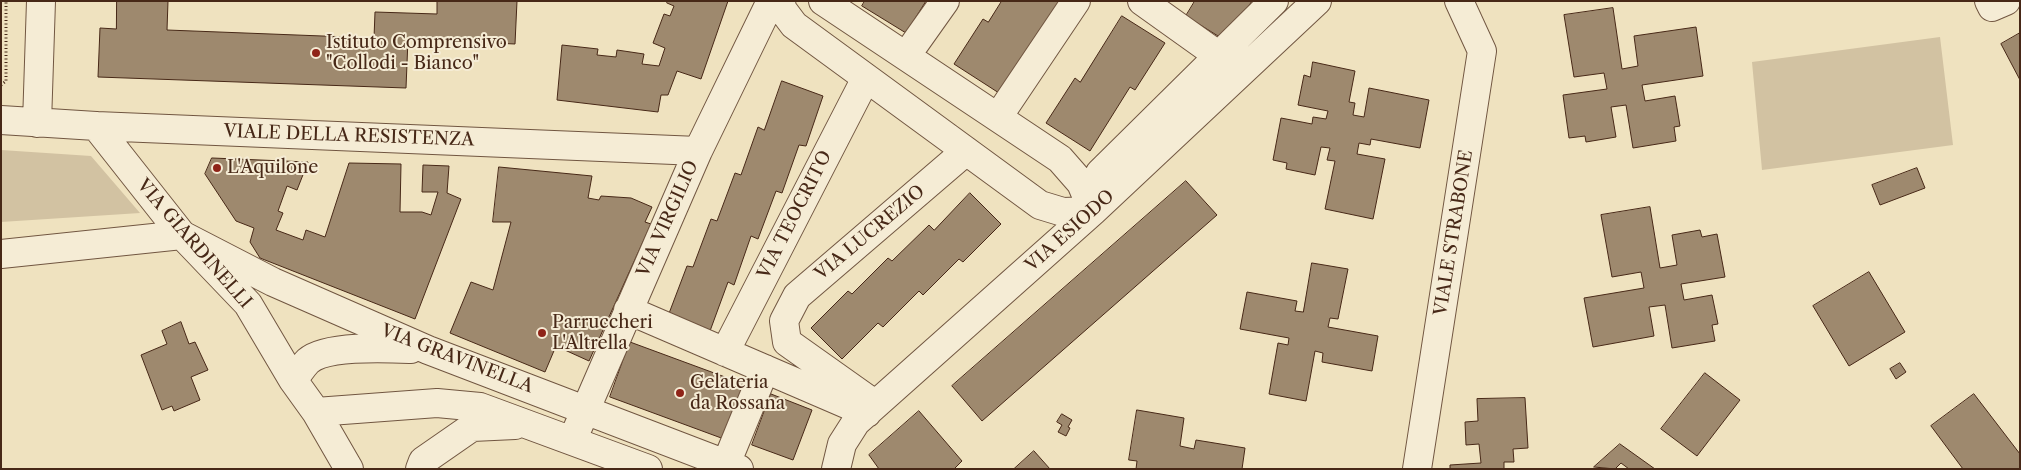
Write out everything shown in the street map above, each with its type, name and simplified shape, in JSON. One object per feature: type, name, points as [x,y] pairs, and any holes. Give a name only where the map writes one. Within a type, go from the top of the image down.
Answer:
[{"type":"street","points":[[37,122],[41,1]]},
{"type":"street","name":"VIA VIRGILIO","points":[[572,441],[698,150],[771,1]]},
{"type":"street","points":[[782,1],[782,8],[794,25],[1040,205],[1063,212],[1093,212],[1081,183],[1060,159],[823,1]]},
{"type":"street","points":[[906,56],[946,1]]},
{"type":"street","points":[[998,117],[1076,1]]},
{"type":"street","name":"VIA ESIODO","points":[[1100,172],[1274,1]]},
{"type":"street","name":"VIA ESIODO","points":[[836,469],[842,444],[856,422],[1093,212],[1317,1]]},
{"type":"street","name":"VIALE STRABONE","points":[[1417,469],[1482,51],[1459,1]]},
{"type":"street","points":[[1989,1],[1992,7],[2006,1]]},
{"type":"street","points":[[1146,2],[1219,56]]},
{"type":"street","name":"VIA TEOCRITO","points":[[725,352],[866,78]]},
{"type":"street","name":"VIALE DELLA RESISTENZA","points":[[1,120],[96,126],[698,150]]},
{"type":"street","name":"VIA GIARDINELLI","points":[[96,126],[182,235],[248,304],[294,380],[316,412],[349,469]]},
{"type":"street","name":"VIA LUCREZIO","points":[[784,322],[796,296],[966,151]]},
{"type":"street","points":[[1,254],[182,235]]},
{"type":"street","name":"VIA GRAVINELLA","points":[[182,235],[272,282],[428,350],[732,466]]},
{"type":"street","points":[[750,302],[784,322],[787,342],[871,409]]},
{"type":"street","points":[[628,310],[765,369],[871,409]]},
{"type":"street","points":[[294,380],[309,360],[325,353],[375,348],[428,350]]},
{"type":"street","points":[[732,466],[765,369]]},
{"type":"street","name":"VIA GRAVINELLA","points":[[316,412],[437,404],[480,407],[648,469]]},
{"type":"street","name":"VIA GRAVINELLA","points":[[420,469],[423,461],[472,427],[527,424]]},
{"type":"path","points":[[1,85],[6,81],[6,1]]},
{"type":"shaded area","points":[[1940,37],[1953,145],[1762,170],[1752,62]]},
{"type":"shaded area","points":[[1,150],[91,156],[140,213],[1,222]]},
{"type":"building","points":[[117,1],[168,1],[167,30],[374,38],[375,12],[437,14],[437,1],[517,1],[515,44],[408,39],[406,88],[98,77],[100,28],[116,29]]},
{"type":"building","points":[[668,1],[728,1],[701,79],[677,71],[668,95],[661,95],[658,112],[557,100],[562,45],[598,49],[597,55],[616,57],[617,50],[644,54],[642,64],[659,66],[665,48],[653,43],[664,14],[670,16],[674,6],[667,3]]},
{"type":"building","points":[[865,1],[926,1],[906,33],[862,6]]},
{"type":"building","points":[[1002,1],[1063,1],[1044,31],[1040,29],[999,93],[954,64],[983,19],[988,22]]},
{"type":"building","points":[[1195,1],[1252,1],[1226,41],[1186,16]]},
{"type":"building","points":[[1613,8],[1622,69],[1638,66],[1634,36],[1696,27],[1703,76],[1642,85],[1645,101],[1675,96],[1680,126],[1674,127],[1676,141],[1633,148],[1626,105],[1611,107],[1616,137],[1586,142],[1585,136],[1569,138],[1563,95],[1607,89],[1604,73],[1574,77],[1564,15]]},
{"type":"building","points":[[1122,16],[1165,43],[1135,90],[1130,87],[1090,151],[1046,123],[1075,78],[1080,82]]},
{"type":"building","points":[[2020,33],[2020,80],[2001,44]]},
{"type":"building","points":[[1313,62],[1355,71],[1349,102],[1355,103],[1353,115],[1364,117],[1369,88],[1429,100],[1420,148],[1371,139],[1370,145],[1359,143],[1357,154],[1385,159],[1373,219],[1325,209],[1335,161],[1327,160],[1330,148],[1321,147],[1315,175],[1286,169],[1287,163],[1273,160],[1281,118],[1312,124],[1313,117],[1326,119],[1328,111],[1298,105],[1304,75],[1310,77]]},
{"type":"building","points":[[782,81],[823,96],[806,146],[799,145],[782,193],[776,191],[758,239],[751,236],[734,285],[728,282],[710,331],[668,316],[687,266],[693,267],[711,219],[717,221],[735,173],[741,175],[758,127],[764,130]]},
{"type":"building","points":[[212,158],[308,162],[297,190],[287,186],[278,211],[283,213],[276,230],[303,240],[306,230],[325,237],[349,163],[401,164],[400,212],[422,212],[431,215],[438,192],[422,192],[423,165],[449,166],[447,193],[461,199],[415,319],[260,258],[250,242],[254,228],[236,221],[205,174]]},
{"type":"building","points":[[499,167],[592,176],[588,198],[599,200],[601,196],[631,198],[652,207],[645,222],[651,224],[589,361],[556,346],[545,372],[450,333],[471,282],[493,290],[511,222],[493,222]]},
{"type":"building","points":[[1917,168],[1925,188],[1880,205],[1872,185]]},
{"type":"building","points":[[1186,181],[1217,215],[982,421],[952,386]]},
{"type":"building","points":[[970,193],[1001,224],[963,262],[959,259],[923,295],[919,291],[883,327],[878,323],[842,359],[811,328],[848,291],[852,294],[888,258],[892,261],[929,225],[934,230]]},
{"type":"building","points":[[1650,207],[1660,268],[1677,265],[1672,235],[1700,230],[1702,237],[1717,234],[1725,277],[1681,284],[1684,300],[1712,295],[1718,324],[1712,325],[1715,341],[1672,348],[1665,305],[1649,307],[1654,336],[1593,347],[1584,298],[1644,288],[1641,272],[1612,277],[1601,215]]},
{"type":"building","points":[[1312,263],[1348,269],[1338,319],[1330,318],[1328,327],[1378,336],[1372,371],[1322,362],[1323,353],[1315,351],[1306,401],[1269,394],[1278,343],[1288,345],[1289,338],[1240,329],[1247,292],[1297,301],[1295,311],[1303,312]]},
{"type":"building","points":[[1869,272],[1905,332],[1849,366],[1813,306]]},
{"type":"building","points":[[181,322],[189,344],[195,342],[208,370],[191,377],[200,400],[174,411],[172,406],[162,410],[141,355],[167,344],[162,331]]},
{"type":"building","points":[[630,342],[744,384],[724,439],[610,397]]},
{"type":"building","points":[[1900,363],[1906,372],[1896,379],[1890,369]]},
{"type":"building","points":[[1705,373],[1740,400],[1697,456],[1661,429]]},
{"type":"building","points":[[771,394],[812,410],[793,460],[752,445]]},
{"type":"building","points":[[1974,394],[2020,454],[2020,469],[1963,469],[1931,426]]},
{"type":"building","points":[[1525,398],[1528,448],[1513,449],[1514,462],[1504,462],[1504,469],[1450,469],[1450,465],[1481,463],[1479,444],[1466,445],[1465,422],[1478,421],[1477,399]]},
{"type":"building","points":[[1137,410],[1184,418],[1180,446],[1194,449],[1196,440],[1245,448],[1242,469],[1136,469],[1137,461],[1129,460]]},
{"type":"building","points":[[919,411],[962,461],[954,469],[879,469],[869,455]]},
{"type":"building","points":[[1062,414],[1072,420],[1066,436],[1058,432],[1062,425],[1057,422]]},
{"type":"building","points":[[1620,444],[1655,469],[1629,469],[1621,463],[1615,469],[1594,467]]},
{"type":"building","points":[[1034,451],[1050,469],[1014,469]]},
{"type":"place","name":"Istituto Comprensivo \"Collodi - Bianco\"","points":[[316,53]]},
{"type":"place","name":"L'Aquilone","points":[[217,168]]},
{"type":"place","name":"Parruccheri L'Altrella","points":[[542,333]]},
{"type":"place","name":"Gelateria da Rossana","points":[[680,393]]}]
